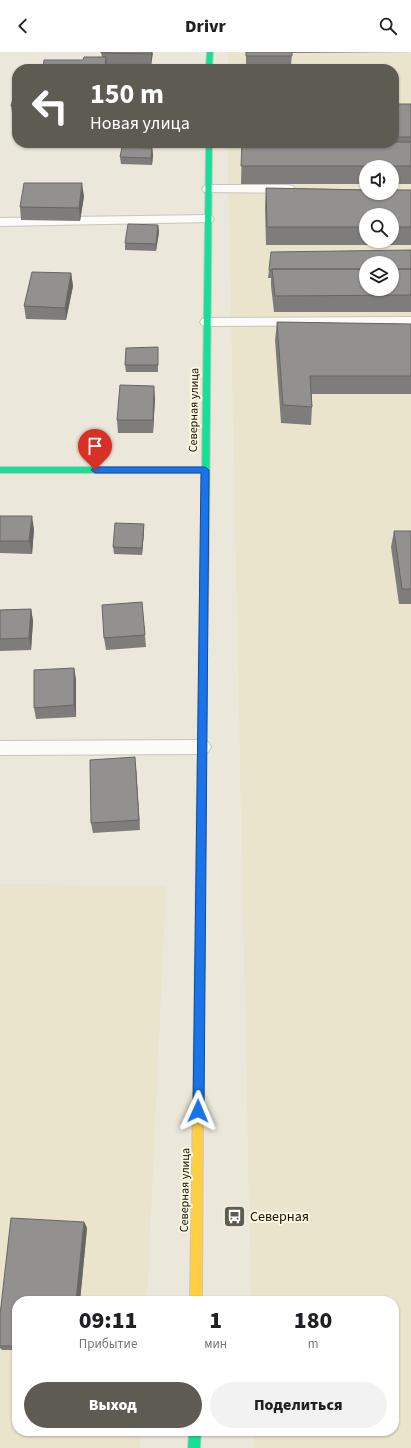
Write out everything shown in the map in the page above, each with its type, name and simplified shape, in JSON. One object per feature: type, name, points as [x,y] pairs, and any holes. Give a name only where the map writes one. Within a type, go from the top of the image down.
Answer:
[{"type":"street","points":[[209,64],[210,52]]},
{"type":"street","name":"Северная улица","points":[[196,1296],[209,148]]},
{"type":"street","points":[[0,470],[205,470]]},
{"type":"street","points":[[194,1436],[194,1448]]},
{"type":"lane","points":[[208,189],[303,190]]},
{"type":"lane","points":[[0,222],[208,219]]},
{"type":"lane","points":[[207,322],[411,321]]},
{"type":"lane","points":[[0,748],[202,747]]},
{"type":"shaded area","points":[[228,52],[411,52],[411,1448],[253,1448],[253,1436],[399,1436],[399,1296],[251,1296],[228,148],[399,148],[399,64],[228,64]]},
{"type":"shaded area","points":[[0,884],[166,886],[147,1296],[12,1296],[12,1436],[141,1436],[140,1448],[0,1448]]},
{"type":"building","points":[[151,52],[151,54],[101,53]]},
{"type":"building","points":[[246,52],[292,52],[292,56],[246,56]]},
{"type":"building","points":[[84,57],[106,57],[105,64],[44,64],[44,60],[83,60]]},
{"type":"building","points":[[399,104],[411,104],[411,137],[399,137]]},
{"type":"building","points":[[399,142],[411,142],[411,166],[399,166],[399,160],[359,160],[359,166],[241,166],[242,148],[399,148]]},
{"type":"building","points":[[122,148],[152,148],[151,158],[120,157]]},
{"type":"building","points":[[24,183],[82,183],[79,208],[20,207]]},
{"type":"building","points":[[266,188],[359,190],[359,200],[399,200],[399,190],[411,190],[411,227],[399,227],[399,208],[359,208],[359,227],[267,227]]},
{"type":"building","points":[[128,224],[158,225],[156,244],[125,243]]},
{"type":"building","points":[[411,250],[411,269],[399,269],[399,256],[359,256],[359,269],[269,270],[271,252]]},
{"type":"building","points":[[272,269],[359,269],[359,295],[275,296]]},
{"type":"building","points":[[399,269],[411,269],[411,295],[399,295]]},
{"type":"building","points":[[32,272],[71,273],[65,308],[24,306]]},
{"type":"building","points":[[277,322],[411,324],[411,376],[310,376],[312,407],[283,405]]},
{"type":"building","points":[[158,347],[158,365],[125,365],[126,348]]},
{"type":"building","points":[[120,385],[154,386],[153,420],[117,420]]},
{"type":"building","points":[[0,516],[32,516],[29,541],[0,541]]},
{"type":"building","points":[[115,523],[144,524],[142,548],[113,547]]},
{"type":"building","points":[[394,531],[411,531],[411,589],[402,589]]},
{"type":"building","points":[[142,602],[145,635],[104,638],[102,605]]},
{"type":"building","points":[[31,609],[29,638],[0,639],[0,610]]},
{"type":"building","points":[[74,668],[74,705],[34,708],[34,670]]},
{"type":"building","points":[[135,757],[139,820],[91,823],[90,760]]},
{"type":"building","points":[[11,1218],[84,1222],[77,1296],[12,1296],[12,1346],[0,1346],[0,1315]]},
{"type":"traffic: fast","points":[[209,64],[210,52]]},
{"type":"traffic: fast","points":[[205,543],[209,148]]},
{"type":"traffic: fast","points":[[0,470],[205,470]]},
{"type":"traffic: fast","points":[[198,1103],[203,650]]},
{"type":"traffic: fast","points":[[194,1448],[195,1436]]},
{"type":"traffic: slow","points":[[196,1296],[198,1103]]},
{"type":"traffic: jam","points":[[203,650],[205,543]]},
{"type":"place","name":"Северная","points":[[234,1217]]},
{"type":"route","points":[[95,470],[205,470],[198,1111]]}]
